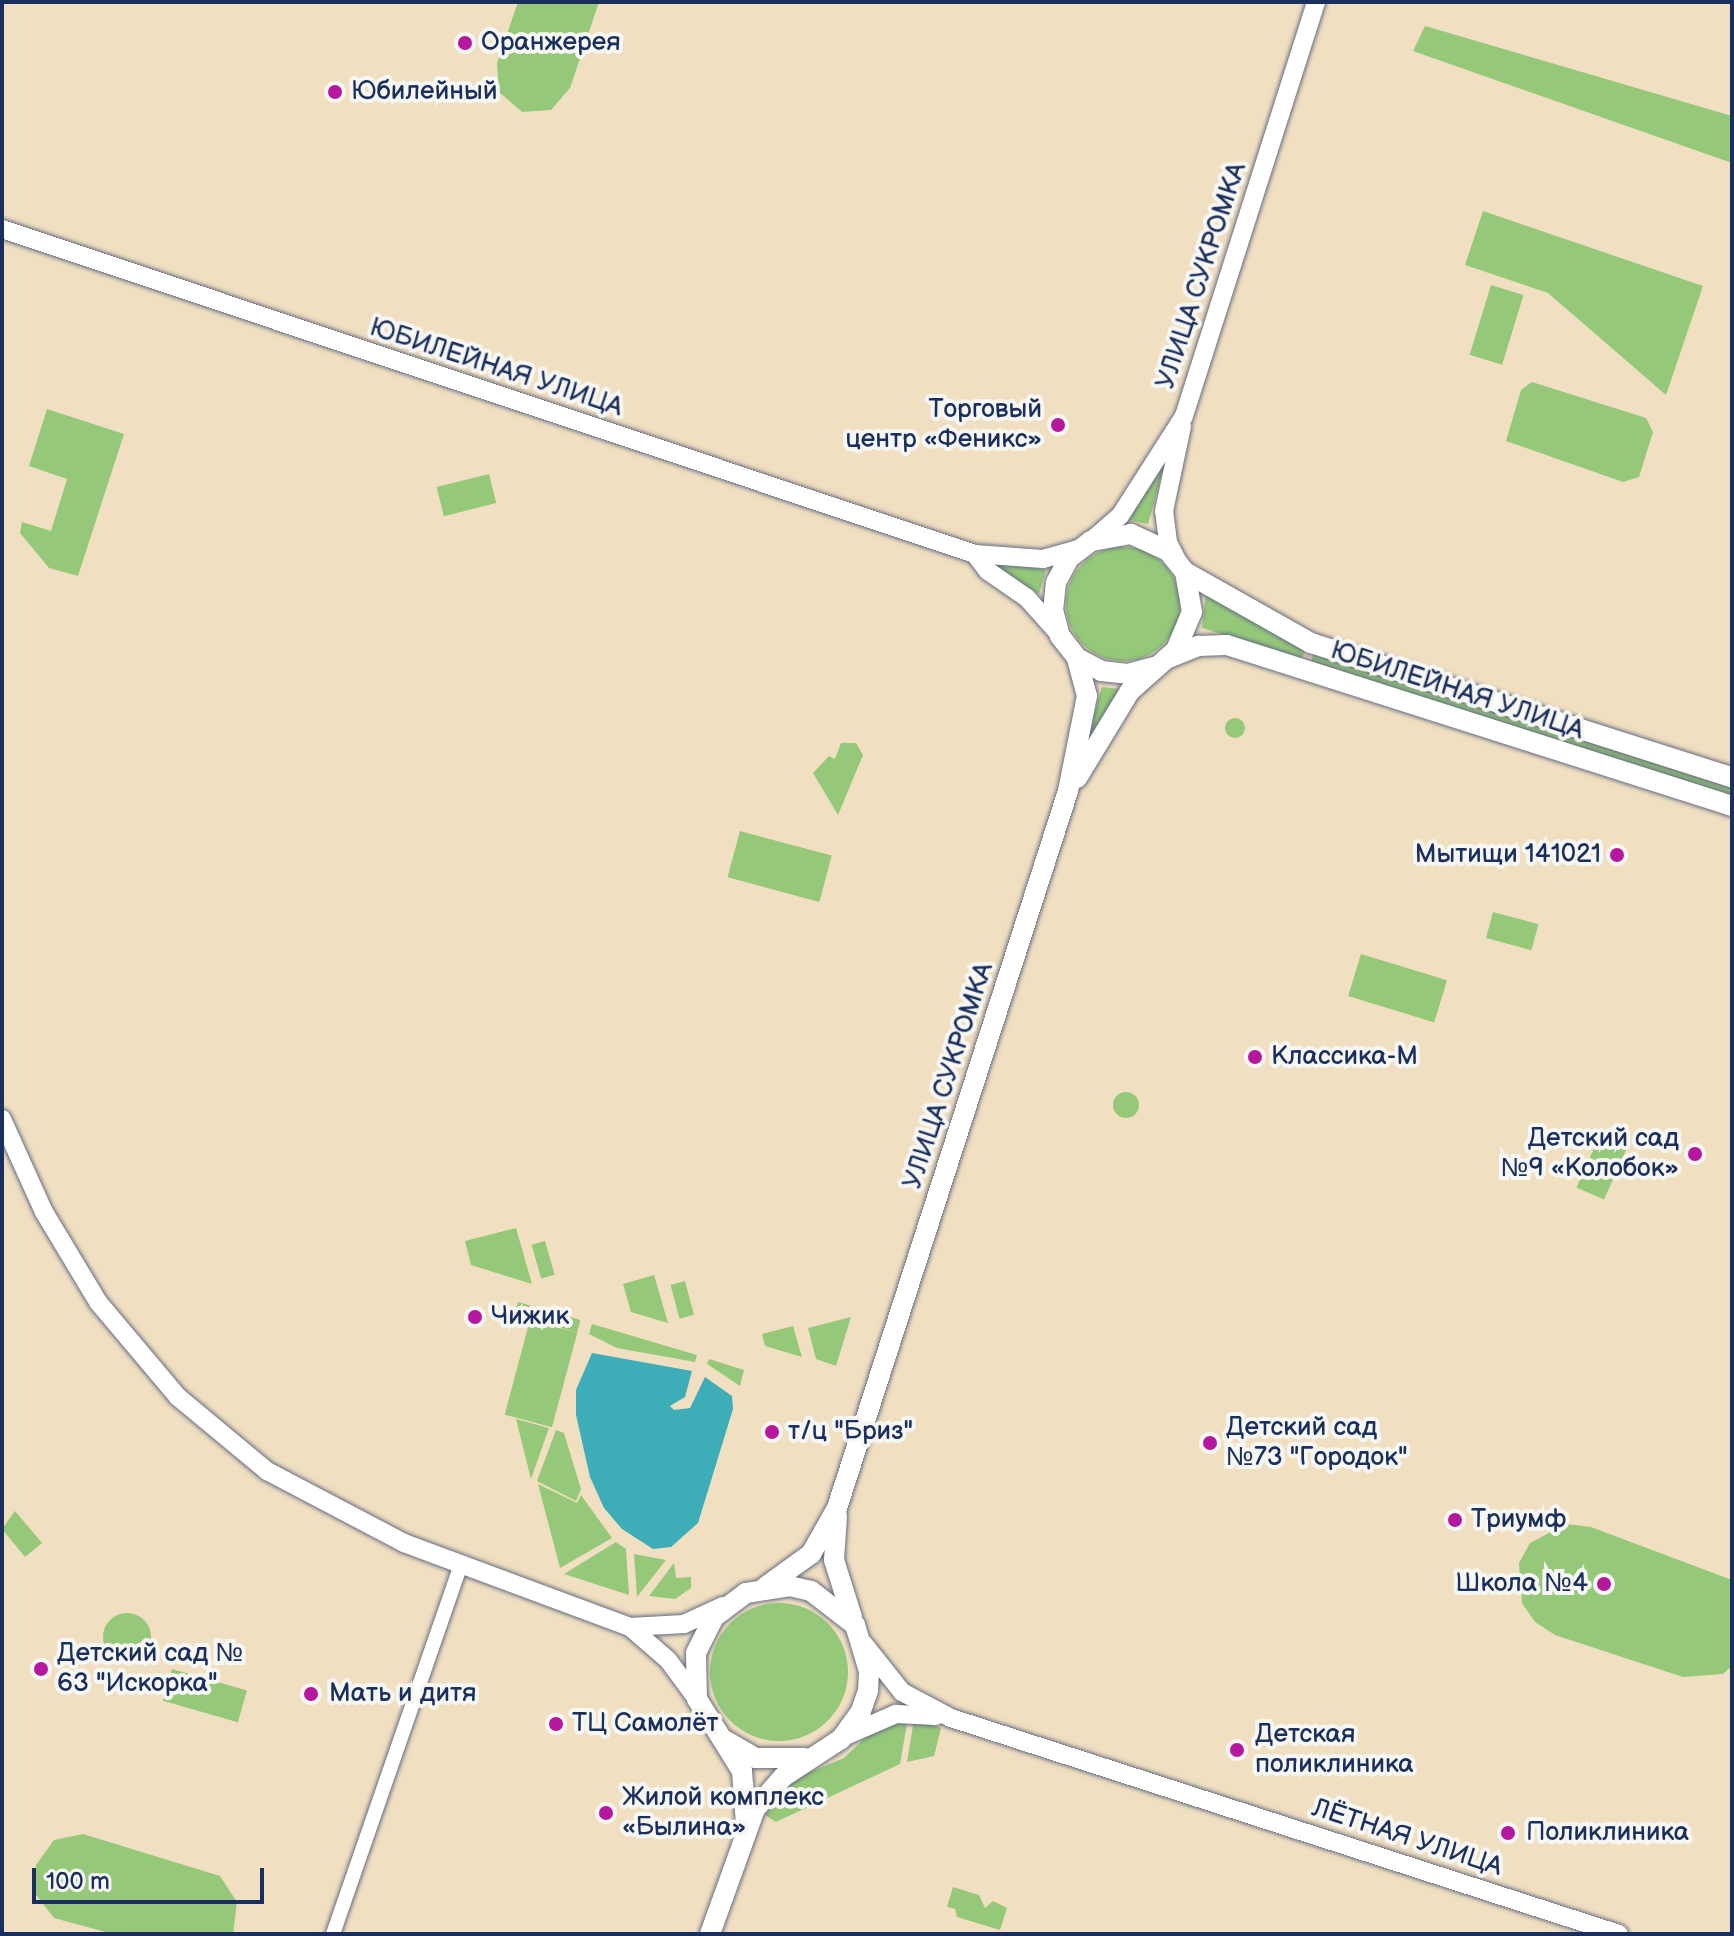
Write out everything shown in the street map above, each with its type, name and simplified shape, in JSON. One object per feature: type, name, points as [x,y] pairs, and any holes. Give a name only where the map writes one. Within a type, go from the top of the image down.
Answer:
[{"type":"main road","points":[[1068,791],[1130,691],[1160,663],[1189,626],[1193,599],[1181,566],[1144,537],[1117,534],[1085,545],[1061,570],[1053,596],[1060,636],[1077,658],[1114,674],[1160,663]]},
{"type":"main road","name":"ЮБИЛЕЙНАЯ УЛИЦА","points":[[1181,566],[1311,643],[1732,777]]},
{"type":"main road","name":"ЮБИЛЕЙНАЯ УЛИЦА","points":[[1160,663],[1198,646],[1227,645],[1732,806]]},
{"type":"main road","name":"УЛИЦА СУКРОМКА","points":[[765,1587],[811,1554],[837,1508],[1068,791],[1087,696],[1077,658]]},
{"type":"main road","name":"УЛИЦА СУКРОМКА","points":[[837,1508],[834,1560],[855,1625]]},
{"type":"main road","points":[[710,1934],[746,1824],[783,1777],[841,1739],[861,1711],[868,1691],[864,1644],[855,1625],[811,1591],[765,1587],[726,1605],[702,1636],[696,1653],[697,1699],[742,1771],[746,1824]]},
{"type":"main road","points":[[720,1737],[737,1749],[773,1761],[823,1751]]},
{"type":"street","name":"УЛИЦА СУКРОМКА","points":[[1085,545],[1120,516],[1184,416],[1316,2]]},
{"type":"street","name":"ЮБИЛЕЙНАЯ УЛИЦА","points":[[2,229],[975,554],[1043,559],[1085,545]]},
{"type":"street","points":[[1181,566],[1168,542],[1164,511],[1184,416]]},
{"type":"street","name":"ЮБИЛЕЙНАЯ УЛИЦА","points":[[975,554],[988,571],[1027,598],[1060,636]]},
{"type":"street","points":[[2,1119],[18,1159],[76,1269],[178,1397],[267,1471],[343,1514],[460,1567],[630,1627],[668,1660],[697,1699]]},
{"type":"street","points":[[2,1144],[18,1159]]},
{"type":"street","points":[[333,1934],[460,1567]]},
{"type":"street","points":[[630,1627],[684,1624],[726,1605]]},
{"type":"street","points":[[864,1644],[902,1692],[951,1718]]},
{"type":"street","points":[[841,1739],[896,1714],[951,1718]]},
{"type":"street","name":"ЛЁТНАЯ УЛИЦА","points":[[951,1718],[1619,1934]]},
{"type":"green space","points":[[518,2],[599,2],[570,88],[551,110],[522,112],[499,92],[497,63]]},
{"type":"green space","points":[[1425,26],[1732,116],[1732,163],[1413,51]]},
{"type":"green space","points":[[1483,211],[1703,286],[1666,395],[1548,293],[1465,265]]},
{"type":"green space","points":[[1491,285],[1524,295],[1502,365],[1470,355]]},
{"type":"green space","points":[[1532,382],[1646,418],[1653,432],[1639,477],[1623,482],[1506,441],[1521,390]]},
{"type":"green space","points":[[47,409],[124,434],[78,576],[49,568],[20,533],[22,522],[51,531],[67,479],[29,466]]},
{"type":"green space","points":[[1168,451],[1148,524],[1129,520]]},
{"type":"green space","points":[[489,474],[496,503],[444,516],[437,487]]},
{"type":"green space","points":[[1123,547],[1145,551],[1164,563],[1176,582],[1180,604],[1176,626],[1164,645],[1145,657],[1123,661],[1101,657],[1082,645],[1070,626],[1066,604],[1070,582],[1082,563],[1101,551]]},
{"type":"green space","points":[[998,561],[1046,570],[1039,594],[996,566]]},
{"type":"green space","points":[[1206,592],[1305,649],[1302,659],[1202,628]]},
{"type":"green space","points":[[1314,652],[1732,788],[1728,797],[1311,662]]},
{"type":"green space","points":[[1102,687],[1121,689],[1086,742]]},
{"type":"green space","points":[[1235,718],[1242,721],[1245,728],[1242,735],[1235,738],[1228,735],[1225,728],[1228,721]]},
{"type":"green space","points":[[841,743],[856,743],[863,755],[838,815],[813,773],[829,756],[835,759]]},
{"type":"green space","points":[[740,831],[832,856],[819,902],[728,877]]},
{"type":"green space","points":[[1493,912],[1538,924],[1531,950],[1486,938]]},
{"type":"green space","points":[[1361,954],[1447,980],[1434,1022],[1348,996]]},
{"type":"green space","points":[[1126,1092],[1135,1096],[1139,1105],[1135,1114],[1126,1118],[1117,1114],[1113,1105],[1117,1096]]},
{"type":"green space","points":[[1603,1128],[1630,1140],[1604,1200],[1577,1187]]},
{"type":"green space","points":[[516,1228],[532,1284],[471,1265],[465,1241]]},
{"type":"green space","points":[[545,1241],[555,1275],[541,1279],[532,1245]]},
{"type":"green space","points":[[654,1275],[668,1323],[631,1312],[623,1284]]},
{"type":"green space","points":[[685,1281],[694,1315],[680,1319],[671,1285]]},
{"type":"green space","points":[[518,1302],[580,1320],[577,1332],[514,1314]]},
{"type":"green space","points":[[851,1317],[836,1366],[816,1359],[808,1328]]},
{"type":"green space","points":[[530,1320],[577,1333],[552,1427],[505,1415]]},
{"type":"green space","points":[[592,1324],[697,1355],[695,1362],[617,1348],[589,1334]]},
{"type":"green space","points":[[793,1326],[802,1357],[765,1346],[762,1334]]},
{"type":"green space","points":[[709,1359],[744,1370],[740,1386],[707,1364]]},
{"type":"green space","points":[[516,1419],[549,1428],[531,1479]]},
{"type":"green space","points":[[556,1430],[564,1433],[581,1489],[576,1501],[537,1481]]},
{"type":"green space","points":[[538,1484],[577,1503],[581,1495],[612,1538],[560,1568]]},
{"type":"green space","points":[[15,1511],[42,1543],[25,1557],[2,1529]]},
{"type":"green space","points":[[1566,1524],[1591,1527],[1732,1580],[1732,1666],[1723,1674],[1683,1677],[1555,1635],[1535,1622],[1522,1603],[1519,1563],[1530,1543]]},
{"type":"green space","points":[[616,1542],[626,1549],[629,1595],[564,1574]]},
{"type":"green space","points":[[634,1554],[666,1560],[637,1597]]},
{"type":"green space","points":[[674,1563],[676,1578],[691,1577],[691,1588],[675,1599],[649,1596]]},
{"type":"green space","points":[[779,1603],[805,1608],[828,1623],[843,1646],[848,1672],[843,1698],[828,1721],[805,1736],[779,1741],[753,1736],[730,1721],[715,1698],[710,1672],[715,1646],[730,1623],[753,1608]]},
{"type":"green space","points":[[127,1613],[136,1614],[144,1620],[150,1628],[150,1646],[144,1654],[136,1660],[127,1661],[118,1660],[110,1654],[104,1646],[103,1637],[104,1628],[110,1620],[118,1614]]},
{"type":"green space","points":[[172,1669],[247,1690],[238,1722],[163,1701]]},
{"type":"green space","points":[[908,1718],[900,1764],[776,1822],[765,1815],[796,1778],[844,1758],[867,1736]]},
{"type":"green space","points":[[914,1719],[941,1728],[934,1756],[907,1762]]},
{"type":"green space","points":[[83,1834],[220,1876],[237,1902],[233,1934],[113,1934],[54,1918],[33,1891],[36,1865],[54,1840]]},
{"type":"green space","points":[[953,1887],[979,1895],[985,1908],[993,1901],[1007,1908],[1000,1930],[957,1917],[955,1909],[947,1907]]},
{"type":"water","points":[[592,1353],[692,1371],[685,1397],[670,1406],[674,1410],[690,1408],[705,1377],[732,1396],[733,1409],[698,1523],[671,1547],[653,1549],[622,1529],[604,1508],[590,1477],[576,1415],[576,1390]]},
{"type":"place","name":"Оранжерея","points":[[465,43]]},
{"type":"place","name":"Юбилейный","points":[[335,92]]},
{"type":"place","name":"Торговый центр «Феникс»","points":[[1058,425]]},
{"type":"place","name":"Мытищи 141021","points":[[1617,855]]},
{"type":"place","name":"Классика-М","points":[[1255,1057]]},
{"type":"place","name":"Детский сад №9 «Колобок»","points":[[1695,1154]]},
{"type":"place","name":"Чижик","points":[[475,1317]]},
{"type":"place","name":"т/ц \"Бриз\"","points":[[772,1432]]},
{"type":"place","name":"Детский сад №73 \"Городок\"","points":[[1210,1443]]},
{"type":"place","name":"Триумф","points":[[1455,1520]]},
{"type":"place","name":"Школа №4","points":[[1604,1584]]},
{"type":"place","name":"Детский сад № 63 \"Искорка\"","points":[[41,1669]]},
{"type":"place","name":"Мать и дитя","points":[[311,1694]]},
{"type":"place","name":"ТЦ Самолёт","points":[[556,1724]]},
{"type":"place","name":"Детская поликлиника","points":[[1237,1750]]},
{"type":"place","name":"Жилой комплекс «Былина»","points":[[606,1813]]},
{"type":"place","name":"Поликлиника","points":[[1508,1833]]}]
